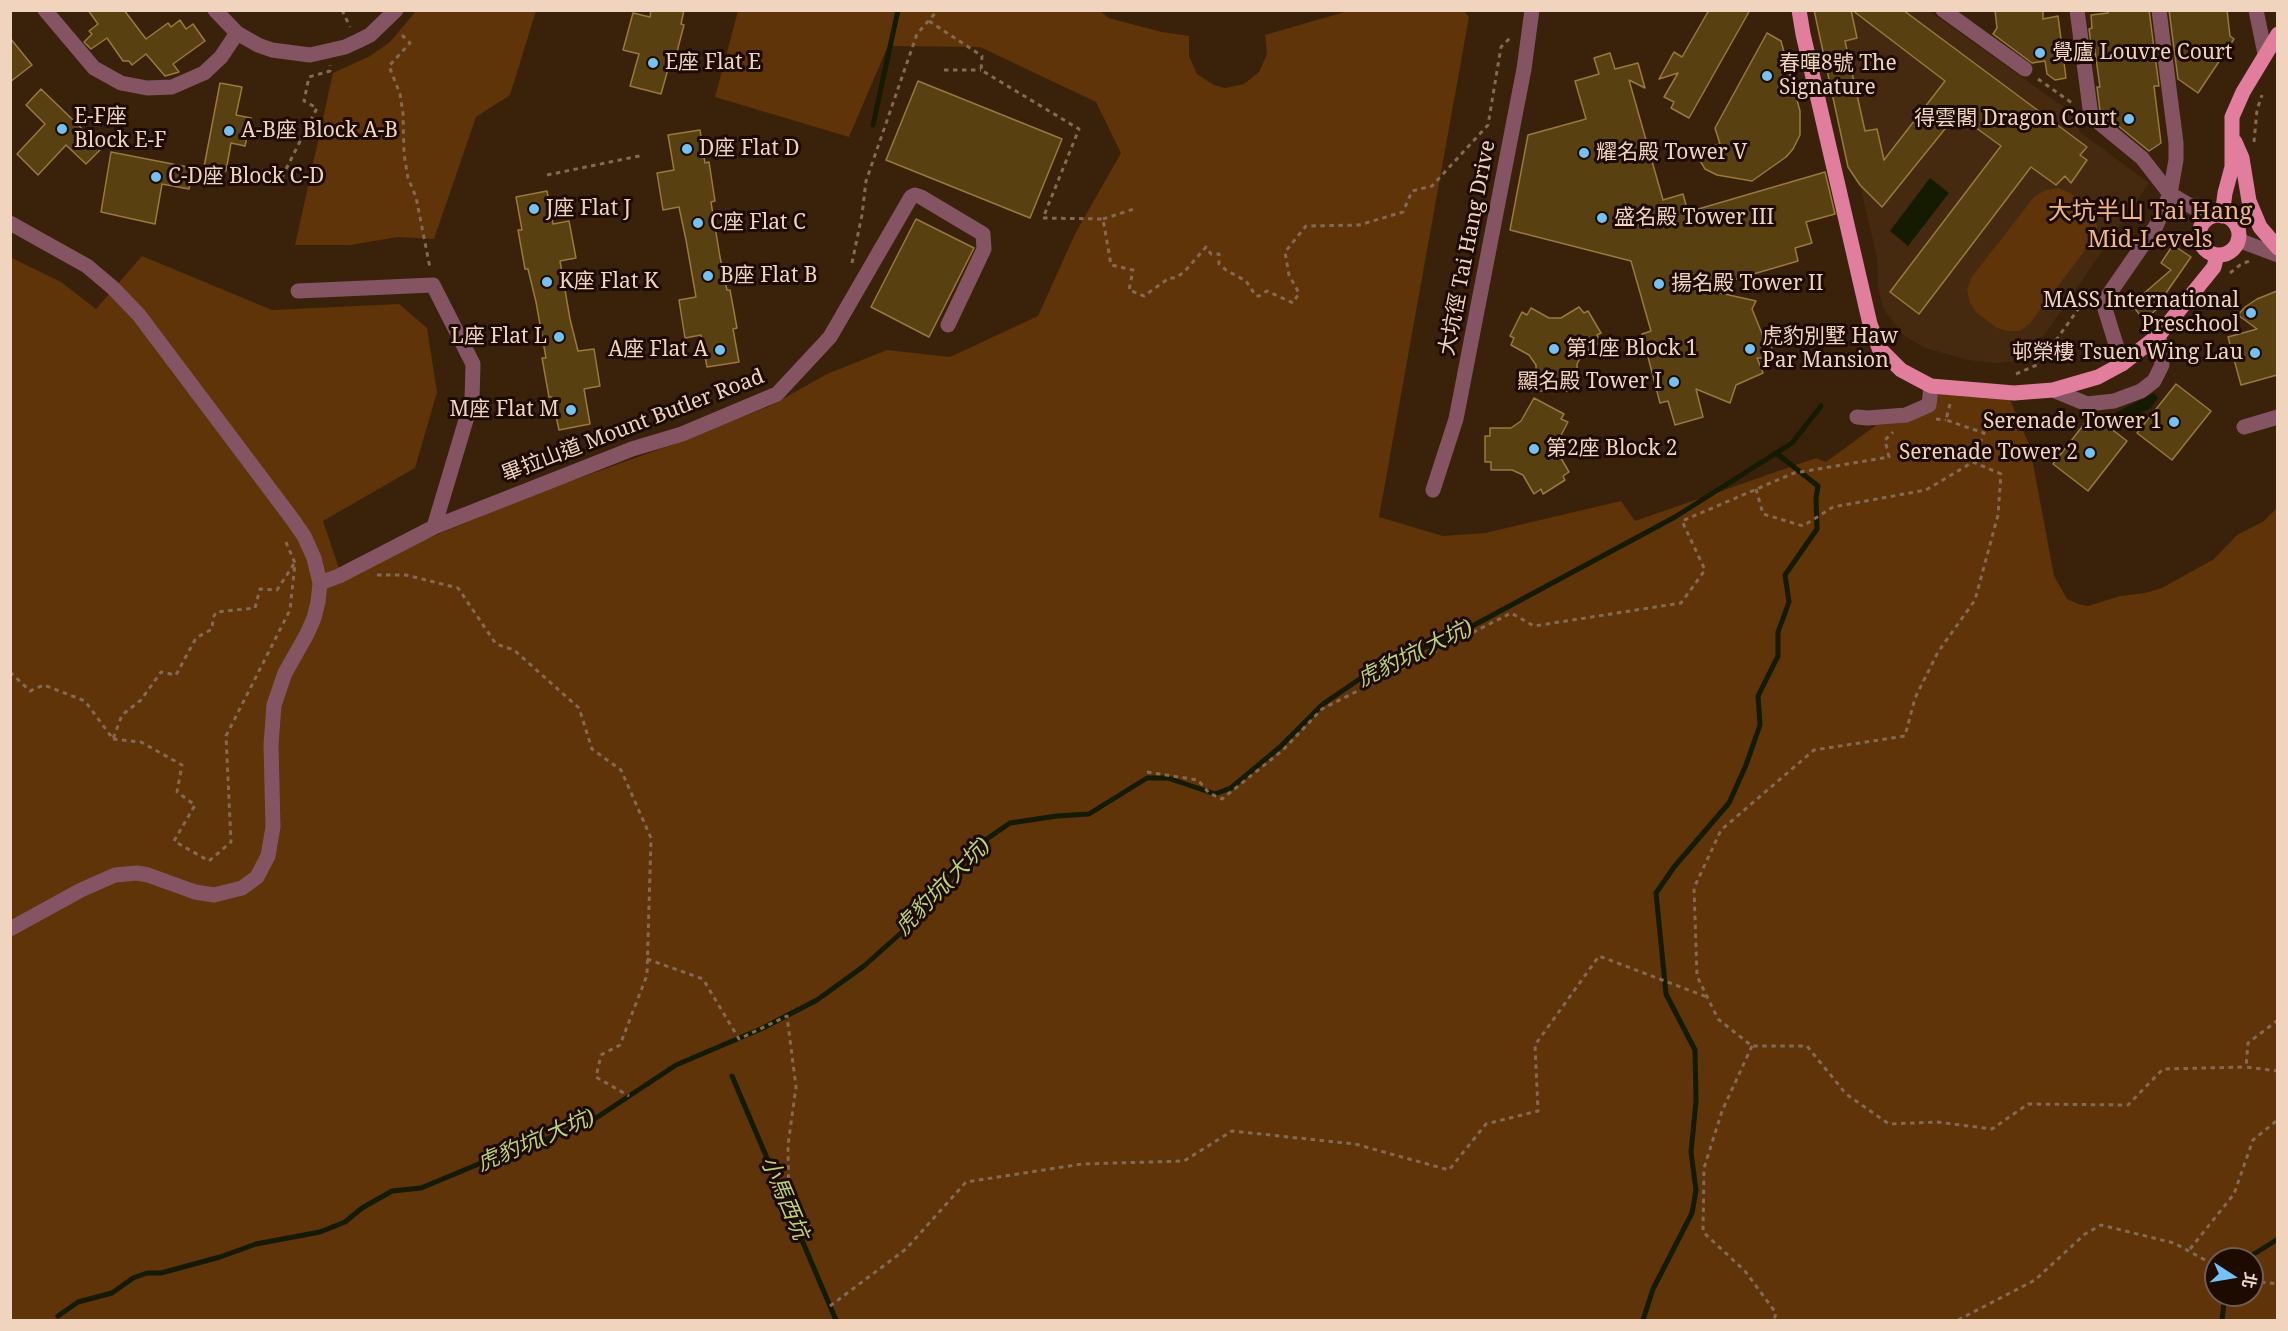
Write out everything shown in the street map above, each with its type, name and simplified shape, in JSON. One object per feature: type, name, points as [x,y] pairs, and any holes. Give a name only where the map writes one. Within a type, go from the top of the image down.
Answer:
[{"type":"main road","points":[[1800,10],[1803,34],[1870,324],[1879,348],[1887,357],[1931,392],[2014,393],[2053,390],[2098,377],[2122,364],[2159,335],[2214,267],[2217,255]]},
{"type":"main road","points":[[2215,217],[2234,222],[2238,230],[2238,240],[2234,248],[2226,254],[2217,255],[2208,251],[2201,244],[2199,235],[2202,226],[2215,217],[2232,167],[2232,117],[2243,92],[2277,34]]},
{"type":"main road","points":[[2232,134],[2242,158],[2249,201],[2260,227],[2277,248]]},
{"type":"street","points":[[45,10],[94,68],[122,84],[147,88],[160,89],[183,84],[204,73],[221,57],[237,33]]},
{"type":"street","points":[[215,10],[237,33],[272,50],[310,55],[345,47],[370,35],[396,10]]},
{"type":"street","name":"大坑徑 Tai Hang Drive","points":[[1433,490],[1456,419],[1524,69],[1532,10]]},
{"type":"street","points":[[1943,10],[2025,69]]},
{"type":"street","points":[[2077,10],[2091,116],[2142,158],[2170,194],[2215,217]]},
{"type":"street","points":[[2122,364],[2105,309],[2107,297],[2156,226],[2170,194],[2176,160],[2176,144],[2159,10]]},
{"type":"street","points":[[2256,10],[2265,54]]},
{"type":"street","name":"畢拉山道 Mount Butler Road","points":[[320,583],[339,576],[434,526],[632,449],[682,434],[777,394],[830,337],[911,197],[915,195],[983,234],[984,249],[948,325]]},
{"type":"street","points":[[10,223],[87,266],[113,288],[139,315],[304,536],[314,558],[320,583],[318,602],[308,634],[285,673],[274,705],[271,745],[273,827],[268,856],[257,877],[242,888],[214,895],[195,892],[148,875],[137,873],[115,875],[81,890],[10,929]]},
{"type":"street","points":[[2238,240],[2277,255]]},
{"type":"street","points":[[297,291],[433,285],[473,364],[472,400],[434,526]]},
{"type":"street","points":[[2053,390],[2087,404],[2114,401],[2141,391],[2154,381],[2162,365],[2159,335]]},
{"type":"street","points":[[1857,417],[1906,415],[1929,405],[1931,392]]},
{"type":"street","points":[[2244,427],[2277,417]]},
{"type":"path","points":[[342,10],[352,31]]},
{"type":"path","points":[[851,269],[866,181],[917,34],[938,10]]},
{"type":"path","points":[[929,21],[982,56],[981,70]]},
{"type":"path","points":[[1103,219],[1111,265],[1132,270],[1129,290],[1144,296],[1169,278],[1176,278],[1185,271],[1206,247],[1211,254],[1219,254],[1219,264],[1246,281],[1256,296],[1267,291],[1293,303],[1299,293],[1289,274],[1285,252],[1306,226],[1359,225],[1402,212],[1412,191],[1432,186],[1488,125],[1501,47],[1513,34]]},
{"type":"path","points":[[402,35],[410,43],[389,66],[400,94],[405,162],[408,178],[416,197],[433,285]]},
{"type":"path","points":[[2025,69],[2080,108]]},
{"type":"path","points":[[944,70],[981,70],[1079,129],[1043,219],[1103,219],[1137,208]]},
{"type":"path","points":[[282,177],[317,108],[304,101],[309,77],[330,71]]},
{"type":"path","points":[[2254,149],[2257,110],[2264,88]]},
{"type":"path","points":[[547,175],[644,155]]},
{"type":"path","points":[[2224,280],[2229,274]]},
{"type":"path","points":[[1931,392],[1959,404]]},
{"type":"path","points":[[1946,420],[1951,402]]},
{"type":"path","points":[[1756,489],[1763,514],[1803,526],[1833,507],[1926,490],[1972,462],[1984,433],[1946,420],[1928,419]]},
{"type":"path","points":[[1147,772],[1198,780],[1209,793],[1222,800],[1283,750],[1322,709],[1511,613],[1534,626],[1681,603],[1706,570],[1682,521],[1794,473],[1889,457],[1885,440],[1893,432]]},
{"type":"path","points":[[1972,462],[2001,474],[1998,515],[1975,600],[1938,652],[1915,698],[1905,736],[1814,750],[1721,830],[1694,888],[1697,976],[1718,1019],[1752,1046],[1807,1046],[1846,1094],[1889,1124],[1938,1122],[1992,1129],[2028,1104],[2128,1105],[2163,1069],[2246,1067],[2277,1071]]},
{"type":"path","points":[[10,672],[30,691],[44,685],[85,701],[113,739],[141,742],[182,765],[177,792],[195,806],[174,842],[209,861],[231,842],[226,736],[290,610],[296,563],[283,535]]},
{"type":"path","points":[[113,739],[122,715],[141,700],[161,672],[176,675],[196,638],[212,629],[216,612],[255,608],[260,589],[277,590],[296,563]]},
{"type":"path","points":[[372,575],[406,575],[458,588],[496,644],[514,650],[579,708],[592,749],[621,770],[651,838],[647,975],[620,1045],[601,1054],[596,1077],[629,1096]]},
{"type":"path","points":[[830,1306],[906,1250],[966,1182],[1082,1164],[1184,1161],[1232,1131],[1355,1144],[1449,1170],[1486,1124],[1538,1111],[1536,1046],[1599,956],[1707,997]]},
{"type":"path","points":[[647,959],[703,979],[740,1039],[787,1016],[796,1088],[788,1145],[789,1210]]},
{"type":"path","points":[[2246,1067],[2248,1043],[2277,1020]]},
{"type":"path","points":[[1752,1046],[1722,1111],[1704,1168],[1703,1232],[1745,1271],[1776,1314],[1774,1320]]},
{"type":"path","points":[[2190,1249],[2234,1194],[2253,1140],[2275,1122],[2277,1115]]},
{"type":"path","points":[[1958,1320],[2035,1280],[2085,1234],[2101,1225],[2174,1243],[2204,1259]]},
{"type":"shaded area","points":[[416,11],[536,11],[510,95],[476,117],[434,239],[398,237],[350,245],[295,245],[333,73],[370,56],[390,42]]},
{"type":"shaded area","points":[[738,11],[1100,11],[1109,18],[1162,32],[1189,36],[1189,56],[1197,74],[1214,85],[1225,88],[1244,84],[1259,72],[1267,54],[1265,35],[1348,11],[1464,11],[1469,17],[1379,517],[1443,536],[1485,533],[1621,501],[1635,521],[1816,458],[1826,462],[1894,412],[1941,393],[2008,395],[2030,447],[2054,576],[2067,599],[2078,604],[2088,606],[2120,596],[2162,588],[2214,559],[2237,535],[2264,521],[2277,508],[2277,1320],[11,1320],[10,257],[61,282],[96,309],[142,256],[272,310],[399,304],[427,328],[437,392],[415,468],[323,521],[341,574],[546,490],[674,444],[770,406],[827,374],[887,350],[950,357],[1038,316],[1075,234],[1121,153],[1096,102],[980,47],[888,46],[849,137],[715,97]]},
{"type":"shaded area","points":[[1814,11],[1929,11],[2075,115],[2080,132],[2149,183],[2045,334],[2014,361],[1997,363],[1968,360],[1925,348],[1903,335],[1883,308],[1878,288],[1877,258],[1860,185],[1852,174],[1846,158]]},
{"type":"shaded area","points":[[1930,178],[1949,193],[1908,246],[1890,231]]},
{"type":"shaded area","points":[[2058,188],[2070,193],[2091,208],[2096,220],[2097,231],[2092,241],[2030,323],[2020,331],[1997,328],[1977,313],[1970,303],[1967,290],[1971,278],[2034,197],[2045,190]]},
{"type":"shaded area","points":[[2154,393],[2158,398],[2150,409],[2135,415],[2136,419],[2111,428],[2101,420]]},
{"type":"building","points":[[88,10],[124,10],[146,39],[168,23],[171,27],[180,20],[186,29],[193,24],[205,41],[173,64],[179,72],[165,76],[146,54],[132,65],[129,61],[123,61],[107,38],[91,49],[84,42],[92,34],[89,31],[98,24]]},
{"type":"building","points":[[651,10],[684,10],[681,24],[684,25],[674,63],[670,62],[661,94],[630,86],[639,54],[623,50],[633,13],[650,17]]},
{"type":"building","points":[[1709,10],[1750,10],[1689,118],[1671,108],[1674,102],[1664,97],[1678,73],[1659,79],[1674,52],[1682,57]]},
{"type":"building","points":[[1814,10],[1851,10],[1857,38],[1845,41],[1865,131],[1877,129],[1884,160],[1945,81],[1852,10],[1903,10],[2087,147],[2080,155],[2087,160],[2071,183],[2065,176],[2056,185],[2031,167],[1919,314],[1890,292],[2001,146],[1957,114],[1882,207],[1860,185],[1848,167]]},
{"type":"building","name":"覺廬 Louvre Court","points":[[1995,10],[2043,10],[2043,19],[2058,16],[2066,78],[2055,80],[2047,74],[2045,61],[2032,63],[1993,34],[1997,28]]},
{"type":"building","points":[[2108,10],[2149,10],[2159,86],[2154,86],[2161,143],[2149,151],[2100,111],[2097,87],[2100,87],[2094,44],[2091,44],[2089,29],[2092,28],[2091,15],[2108,13]]},
{"type":"building","points":[[2169,10],[2227,10],[2230,36],[2234,39],[2198,93],[2178,79]]},
{"type":"building","name":"春暉8號 The Signature","points":[[1767,33],[1781,41],[1800,111],[1800,135],[1786,157],[1752,181],[1717,175],[1705,169],[1694,151],[1720,144],[1715,128]]},
{"type":"building","points":[[10,38],[32,65],[10,82]]},
{"type":"building","points":[[1610,53],[1615,69],[1638,63],[1645,88],[1629,80],[1663,200],[1683,194],[1688,212],[1825,172],[1835,214],[1806,222],[1812,243],[1795,248],[1798,261],[1702,289],[1756,301],[1752,309],[1763,336],[1766,335],[1776,358],[1757,358],[1763,373],[1736,385],[1730,403],[1696,389],[1703,417],[1675,425],[1668,401],[1660,403],[1642,334],[1651,331],[1631,261],[1510,230],[1528,135],[1586,119],[1575,81],[1599,74],[1594,58]]},
{"type":"building","points":[[918,81],[1062,139],[1030,218],[886,160]]},
{"type":"building","name":"A-B座 Block A-B","points":[[220,83],[242,87],[236,115],[251,118],[245,146],[231,143],[226,171],[204,167]]},
{"type":"building","name":"E-F座 Block E-F","points":[[41,89],[102,148],[86,164],[66,145],[38,175],[17,154],[45,124],[26,105]]},
{"type":"building","points":[[700,130],[705,163],[709,162],[715,201],[711,202],[720,257],[727,290],[730,290],[737,328],[733,329],[739,362],[707,367],[701,335],[685,338],[679,300],[696,297],[679,207],[663,210],[657,173],[674,170],[668,135]]},
{"type":"building","points":[[111,152],[193,168],[189,189],[162,184],[155,224],[101,212]]},
{"type":"building","points":[[547,191],[553,224],[569,221],[576,258],[560,261],[570,319],[578,351],[594,349],[600,386],[584,389],[590,424],[559,430],[552,397],[549,397],[542,358],[546,358],[536,302],[528,269],[525,269],[518,230],[522,230],[516,197]]},
{"type":"building","points":[[916,219],[974,248],[929,337],[871,307]]},
{"type":"building","points":[[2173,245],[2191,257],[2166,293],[2170,298],[2144,320],[2133,306],[2135,301],[2171,270],[2161,263]]},
{"type":"building","name":"邨榮樓 Tsuen Wing Lau","points":[[2277,291],[2277,375],[2241,385],[2228,337],[2257,329],[2238,315],[2257,299]]},
{"type":"building","name":"第1座 Block 1","points":[[1579,307],[1584,313],[1588,311],[1601,333],[1597,335],[1601,342],[1583,353],[1577,364],[1578,385],[1570,386],[1570,391],[1536,391],[1536,365],[1529,355],[1511,345],[1514,338],[1510,336],[1522,312],[1527,315],[1531,308],[1549,318],[1561,318]]},
{"type":"building","name":"Serenade Tower 1","points":[[2176,384],[2211,411],[2172,460],[2137,433]]},
{"type":"building","name":"第2座 Block 2","points":[[1534,398],[1564,414],[1561,419],[1568,422],[1558,441],[1558,453],[1569,472],[1563,476],[1565,480],[1543,494],[1541,489],[1534,494],[1523,475],[1512,470],[1491,470],[1491,462],[1485,462],[1485,436],[1490,436],[1490,428],[1511,428],[1521,421]]},
{"type":"building","name":"Serenade Tower 2","points":[[2092,414],[2127,441],[2088,491],[2053,464]]},
{"type":"waterway","points":[[873,125],[898,10]]},
{"type":"waterway","name":"虎豹坑(大坑)","points":[[58,1316],[78,1302],[112,1293],[133,1278],[147,1273],[161,1273],[220,1257],[256,1244],[320,1232],[345,1222],[362,1208],[392,1191],[421,1188],[517,1148],[544,1140],[593,1120],[676,1065],[763,1028],[817,1000],[864,966],[919,917],[978,845],[1010,823],[1089,814],[1147,778],[1168,778],[1215,794],[1231,788],[1280,747],[1323,704],[1370,672],[1389,661],[1450,638],[1675,517],[1792,443],[1821,406]]},
{"type":"waterway","points":[[1643,1320],[1653,1289],[1692,1213],[1696,1190],[1691,1152],[1696,1101],[1695,1050],[1666,994],[1656,893],[1674,867],[1729,803],[1746,765],[1760,725],[1758,696],[1778,656],[1778,632],[1789,602],[1785,575],[1817,529],[1818,486],[1776,453]]},
{"type":"waterway","name":"小馬西坑","points":[[732,1076],[836,1320]]},
{"type":"waterway","points":[[2264,1248],[2278,1239]]},
{"type":"waterway","points":[[2222,1320],[2224,1307]]},
{"type":"place","name":"覺廬 Louvre Court","points":[[2040,53]]},
{"type":"place","name":"E座 Flat E","points":[[653,63]]},
{"type":"place","name":"春暉8號 The Signature","points":[[1767,76]]},
{"type":"place","name":"得雲閣 Dragon Court","points":[[2129,119]]},
{"type":"place","name":"E-F座 Block E-F","points":[[62,129]]},
{"type":"place","name":"A-B座 Block A-B","points":[[229,131]]},
{"type":"place","name":"D座 Flat D","points":[[687,149]]},
{"type":"place","name":"耀名殿 Tower V","points":[[1584,153]]},
{"type":"place","name":"C-D座 Block C-D","points":[[156,177]]},
{"type":"place","name":"J座 Flat J","points":[[534,209]]},
{"type":"place","name":"盛名殿 Tower III","points":[[1602,218]]},
{"type":"place","name":"C座 Flat C","points":[[698,223]]},
{"type":"place","name":"B座 Flat B","points":[[708,276]]},
{"type":"place","name":"K座 Flat K","points":[[547,282]]},
{"type":"place","name":"揚名殿 Tower II","points":[[1659,284]]},
{"type":"place","name":"MASS International Preschool","points":[[2251,313]]},
{"type":"place","name":"L座 Flat L","points":[[559,337]]},
{"type":"place","name":"第1座 Block 1","points":[[1554,349]]},
{"type":"place","name":"虎豹別墅 Haw Par Mansion","points":[[1750,349]]},
{"type":"place","name":"A座 Flat A","points":[[720,350]]},
{"type":"place","name":"邨榮樓 Tsuen Wing Lau","points":[[2255,353]]},
{"type":"place","name":"顯名殿 Tower I","points":[[1674,382]]},
{"type":"place","name":"M座 Flat M","points":[[571,410]]},
{"type":"place","name":"Serenade Tower 1","points":[[2174,422]]},
{"type":"place","name":"第2座 Block 2","points":[[1534,449]]},
{"type":"place","name":"Serenade Tower 2","points":[[2090,453]]},
{"type":"district","name":"大坑半山 Tai Hang Mid-Levels","points":[[2150,226]]}]
